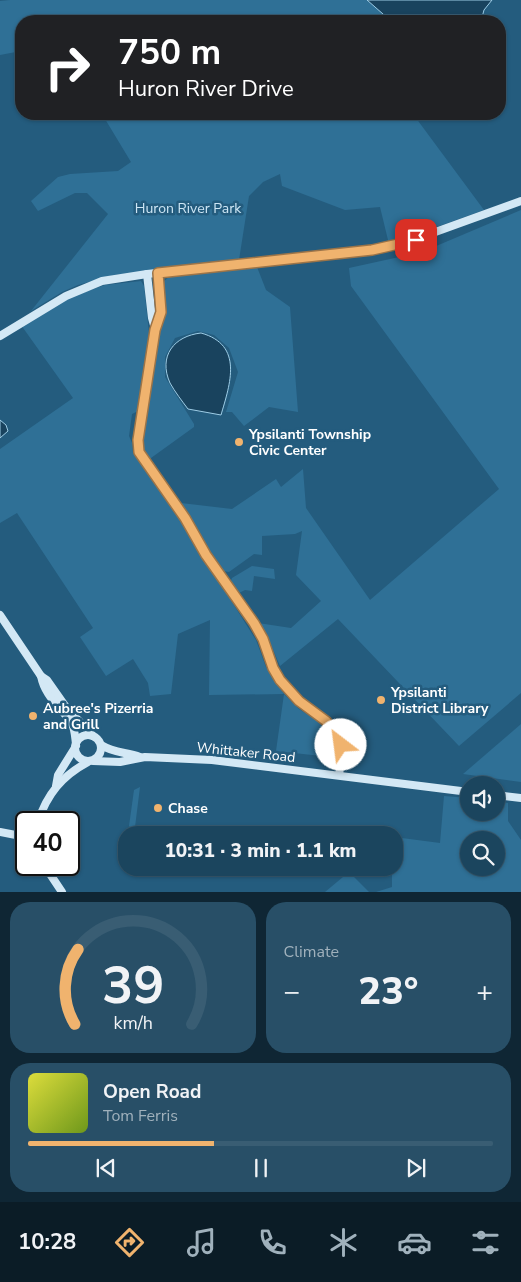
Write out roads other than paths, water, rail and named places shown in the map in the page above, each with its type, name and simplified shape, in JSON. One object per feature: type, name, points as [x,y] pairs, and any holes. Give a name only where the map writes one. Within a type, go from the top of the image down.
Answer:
[{"type":"main road","points":[[0,336],[49,305],[84,287],[102,281],[148,274],[379,249],[416,240],[521,201]]},
{"type":"main road","points":[[158,273],[161,312],[155,330],[138,440],[139,452],[185,518],[206,555],[254,623],[263,639],[273,668],[280,680],[299,701],[326,721],[339,738],[342,752],[339,775]]},
{"type":"main road","points":[[148,274],[155,330]]},
{"type":"main road","points":[[0,615],[41,676],[46,690],[57,708],[72,724],[76,745],[75,751],[78,756],[82,760],[90,761]]},
{"type":"main road","points":[[41,676],[47,680],[66,707],[98,739],[101,745],[101,753],[73,769],[56,786],[41,811]]},
{"type":"main road","points":[[56,786],[58,775],[81,738],[86,735],[93,736]]},
{"type":"main road","name":"Whittaker Road","points":[[101,745],[111,751],[130,753],[140,757]]},
{"type":"main road","name":"Whittaker Road","points":[[90,761],[120,762],[140,757],[212,760],[460,791]]},
{"type":"main road","points":[[505,796],[521,798]]},
{"type":"main road","points":[[0,832],[15,835]]},
{"type":"main road","points":[[51,876],[62,892]]},
{"type":"place","name":"Ypsilanti Township Civic Center","points":[[239,442]]},
{"type":"place","name":"Ypsilanti District Library","points":[[381,700]]},
{"type":"place","name":"Aubree's Pizerria and Grill","points":[[33,716]]},
{"type":"place","name":"Chase","points":[[158,808]]},
{"type":"park label","name":"Huron River Park","points":[[188,208]]}]
